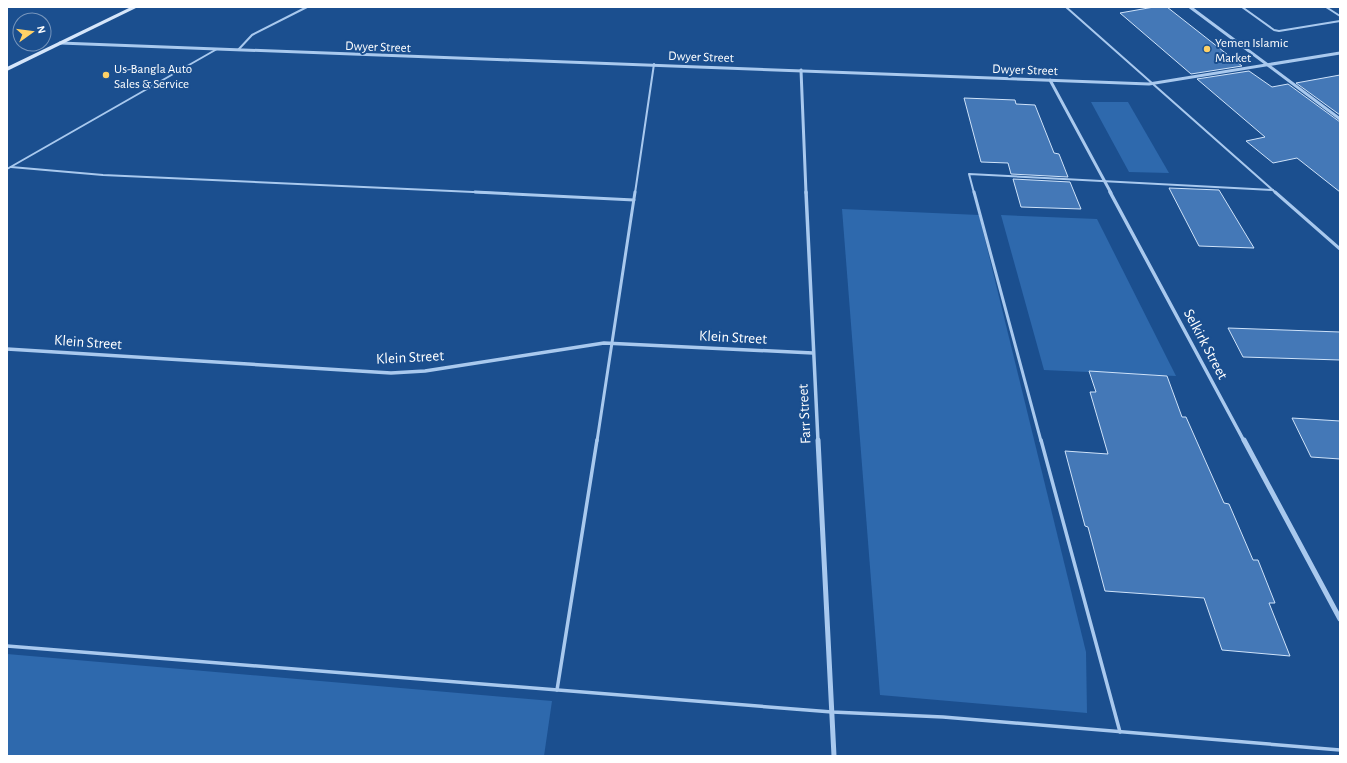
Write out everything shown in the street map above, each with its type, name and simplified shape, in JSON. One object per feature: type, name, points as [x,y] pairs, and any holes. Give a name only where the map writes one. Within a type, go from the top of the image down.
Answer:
[{"type":"main road","points":[[7,69],[135,7]]},
{"type":"street","points":[[1190,7],[1340,119]]},
{"type":"street","name":"Dwyer Street","points":[[60,44],[654,64],[1152,84],[1340,53]]},
{"type":"street","name":"Farr Street","points":[[801,70],[813,353],[834,756]]},
{"type":"street","name":"Selkirk Street","points":[[1050,80],[1340,618]]},
{"type":"street","name":"Klein Street","points":[[7,349],[391,373],[425,371],[604,342],[813,353]]},
{"type":"lane","points":[[238,50],[252,35],[307,7]]},
{"type":"lane","points":[[1066,7],[1340,249]]},
{"type":"lane","points":[[1242,7],[1274,30],[1279,31],[1340,21]]},
{"type":"lane","points":[[1326,7],[1340,16]]},
{"type":"lane","points":[[7,169],[217,50]]},
{"type":"lane","points":[[557,690],[613,343],[654,64]]},
{"type":"lane","points":[[11,167],[103,174],[358,185],[634,200]]},
{"type":"lane","points":[[1120,732],[970,174],[1273,190]]},
{"type":"lane","points":[[7,646],[832,712],[943,717],[1340,750]]},
{"type":"shaded area","points":[[1091,102],[1128,102],[1169,173],[1129,172]]},
{"type":"shaded area","points":[[842,209],[979,215],[1086,652],[1087,713],[880,695]]},
{"type":"shaded area","points":[[1001,215],[1097,219],[1176,376],[1044,370]]},
{"type":"shaded area","points":[[7,654],[552,701],[544,756],[7,756]]},
{"type":"building","points":[[1154,7],[1167,7],[1242,66],[1191,74],[1120,13]]},
{"type":"building","points":[[1249,71],[1272,87],[1288,84],[1340,122],[1340,192],[1297,158],[1273,163],[1246,141],[1265,137],[1197,79]]},
{"type":"building","points":[[1340,75],[1340,115],[1296,83]]},
{"type":"building","points":[[964,98],[1015,100],[1016,104],[1035,105],[1054,153],[1059,154],[1068,177],[1011,174],[1008,163],[981,162]]},
{"type":"building","points":[[1013,179],[1070,182],[1081,209],[1021,207]]},
{"type":"building","points":[[1169,188],[1219,190],[1254,248],[1199,246]]},
{"type":"building","points":[[1228,328],[1340,332],[1340,360],[1243,357]]},
{"type":"building","points":[[1089,371],[1167,376],[1182,417],[1186,417],[1224,503],[1229,504],[1253,560],[1258,560],[1275,603],[1269,603],[1290,656],[1222,650],[1204,598],[1105,591],[1088,527],[1085,526],[1065,451],[1108,454],[1090,392],[1096,392]]},
{"type":"building","points":[[1292,418],[1340,421],[1340,459],[1311,457]]},
{"type":"place","name":"Yemen Islamic Market","points":[[1207,49]]},
{"type":"place","name":"Us-Bangla Auto Sales & Service","points":[[106,75]]}]
